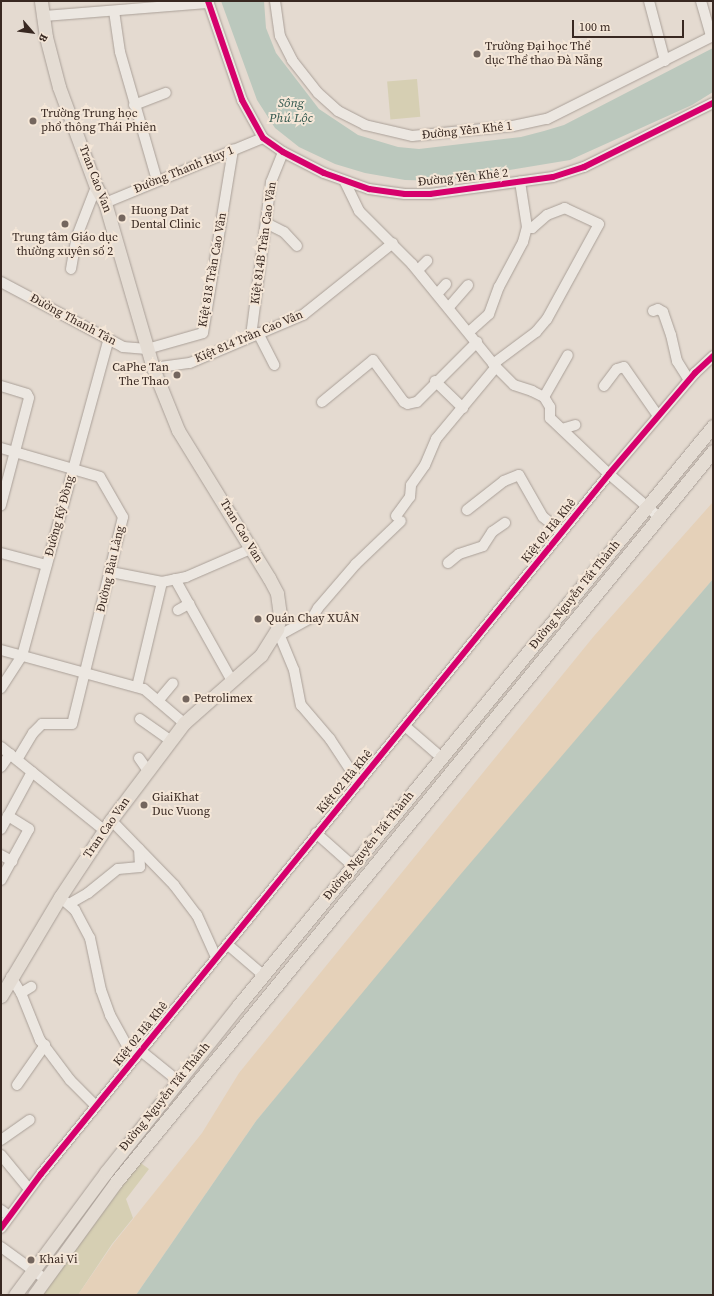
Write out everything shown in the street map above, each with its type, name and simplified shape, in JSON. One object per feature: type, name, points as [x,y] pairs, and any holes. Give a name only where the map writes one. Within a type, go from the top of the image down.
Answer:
[{"type":"main road","name":"Tran Cao Van","points":[[1,996],[11,977],[64,900],[108,825],[184,723],[261,656],[279,632],[280,615],[277,593],[253,548],[178,430],[153,368],[105,202],[96,187],[59,86],[41,1]]},
{"type":"main road","name":"Đường Nguyễn Tất Thành","points":[[15,1295],[32,1270],[230,1016],[713,426]]},
{"type":"main road","name":"Đường Nguyễn Tất Thành","points":[[34,1295],[116,1182],[713,452]]},
{"type":"main road","points":[[504,681],[517,692]]},
{"type":"main road","points":[[384,828],[397,840]]},
{"type":"main road","points":[[230,1016],[244,1027]]},
{"type":"street","name":"Đường Yên Khê 1","points":[[275,1],[280,36],[292,60],[318,93],[351,119],[395,134],[434,135],[513,126],[547,119],[665,61],[712,36]]},
{"type":"street","points":[[648,1],[665,61]]},
{"type":"street","points":[[701,1],[712,36]]},
{"type":"street","points":[[43,16],[208,2]]},
{"type":"street","name":"Đường Yên Khê 2","points":[[208,2],[242,100],[263,138],[283,152],[345,182],[380,191],[417,194],[560,176],[584,167],[713,103]]},
{"type":"street","points":[[114,11],[120,52],[134,105],[157,180]]},
{"type":"street","points":[[134,105],[166,94]]},
{"type":"street","name":"Đường Thanh Huy 1","points":[[105,202],[263,138]]},
{"type":"street","name":"Kiệt 818 Trần Cao Vân","points":[[147,349],[203,333],[233,149]]},
{"type":"street","name":"Kiệt 814B Trần Cao Vân","points":[[254,335],[272,182],[283,152]]},
{"type":"street","points":[[345,182],[359,211],[393,243],[418,270],[438,293],[495,366],[514,385],[532,390],[544,398],[550,408],[550,418],[609,474],[659,517]]},
{"type":"street","points":[[469,332],[489,314],[499,287],[523,242],[527,227],[520,182]]},
{"type":"street","points":[[71,269],[77,236],[96,187]]},
{"type":"street","points":[[359,783],[330,739],[314,723],[301,705],[294,670],[279,632],[313,618],[318,608],[398,518],[410,497],[412,485],[425,465],[436,440],[495,366],[536,332],[547,319],[599,224],[565,208],[546,215],[532,228],[527,227]]},
{"type":"street","points":[[266,223],[284,232],[296,246]]},
{"type":"street","name":"Kiệt 814 Trần Cao Vân","points":[[153,368],[190,363],[254,335],[291,321],[316,307],[393,243]]},
{"type":"street","points":[[418,270],[427,261]]},
{"type":"street","name":"Đường Thanh Tân","points":[[1,282],[123,347],[147,349]]},
{"type":"street","points":[[438,293],[446,284]]},
{"type":"street","points":[[449,307],[468,285]]},
{"type":"street","points":[[653,311],[658,309],[663,312],[671,334],[677,361],[689,380]]},
{"type":"street","points":[[254,335],[274,365]]},
{"type":"street","name":"Đường Kỳ Đồng","points":[[1,688],[22,656],[109,339]]},
{"type":"street","points":[[322,402],[373,360],[404,402],[408,404],[417,402],[435,382],[477,342]]},
{"type":"street","points":[[544,398],[568,355]]},
{"type":"street","name":"Kiệt 02 Hà Khê","points":[[1,1228],[29,1189],[216,957],[609,474],[689,380],[713,356]]},
{"type":"street","points":[[604,386],[617,369],[624,366],[658,416]]},
{"type":"street","points":[[435,382],[463,408]]},
{"type":"street","points":[[1,386],[27,394],[29,398],[1,505]]},
{"type":"street","points":[[562,429],[575,425]]},
{"type":"street","name":"Đường Bàu Làng","points":[[1,448],[73,467],[100,477],[121,512],[123,523],[72,724],[42,724],[13,757]]},
{"type":"street","points":[[466,510],[490,491],[516,475],[523,478],[529,494],[543,517],[562,532]]},
{"type":"street","points":[[448,563],[459,554],[483,546],[492,532],[506,523]]},
{"type":"street","points":[[111,572],[162,582],[175,579],[253,548]]},
{"type":"street","points":[[1,553],[46,565]]},
{"type":"street","points":[[175,579],[232,681]]},
{"type":"street","points":[[137,687],[162,582]]},
{"type":"street","points":[[178,610],[189,604]]},
{"type":"street","points":[[1,650],[144,689],[184,723]]},
{"type":"street","points":[[158,701],[173,683]]},
{"type":"street","points":[[140,719],[171,740]]},
{"type":"street","points":[[405,726],[442,758]]},
{"type":"street","points":[[1,747],[32,772],[108,825],[139,849],[174,885],[197,915],[216,957]]},
{"type":"street","points":[[1,767],[13,757]]},
{"type":"street","points":[[139,758],[148,771]]},
{"type":"street","points":[[1,829],[32,772]]},
{"type":"street","points":[[1,880],[30,829],[8,816]]},
{"type":"street","points":[[316,833],[353,866]]},
{"type":"street","points":[[139,849],[140,867],[118,869],[88,893],[64,900],[90,938],[101,990],[110,1016],[127,1046],[178,1081]]},
{"type":"street","points":[[1,855],[12,861]]},
{"type":"street","points":[[227,944],[263,975]]},
{"type":"street","points":[[11,977],[21,993],[45,1045],[70,1080],[96,1106]]},
{"type":"street","points":[[21,993],[31,987]]},
{"type":"street","points":[[17,1085],[45,1045]]},
{"type":"street","points":[[1,1140],[30,1120]]},
{"type":"street","points":[[1,1155],[29,1189]]},
{"type":"street","points":[[1,1210],[10,1216]]},
{"type":"street","points":[[1,1247],[45,1279]]},
{"type":"shaded area","points":[[417,79],[420,117],[390,119],[387,82]]},
{"type":"shaded area","points":[[135,1159],[149,1169],[126,1199],[133,1218],[112,1244],[78,1295],[35,1295]]},
{"type":"sand","points":[[713,502],[713,579],[256,1121],[136,1295],[78,1295],[113,1244],[202,1133],[239,1073],[594,636]]},
{"type":"water","name":"Sông Phú Lộc","points":[[221,1],[264,1],[266,28],[276,53],[319,109],[358,135],[398,147],[419,149],[521,137],[564,125],[713,48],[713,92],[692,105],[570,160],[442,181],[405,180],[365,173],[335,164],[299,147],[275,128],[257,100]]},
{"type":"water","points":[[713,579],[713,1295],[136,1295],[256,1121],[460,875]]},
{"type":"cycle path","points":[[208,1],[242,100],[263,138],[283,152],[324,173],[369,189],[405,194],[430,194],[553,177],[584,167],[713,103]]},
{"type":"cycle path","points":[[1,1228],[41,1174],[609,474],[695,373],[713,356]]},
{"type":"place","name":"Trường Đại học Thể dục Thể thao Đà Nẵng","points":[[477,54]]},
{"type":"place","name":"Trường Trung học phổ thông Thái Phiên","points":[[33,121]]},
{"type":"place","name":"Huong Dat Dental Clinic","points":[[122,218]]},
{"type":"place","name":"Trung tâm Giáo dục thường xuyên số 2","points":[[65,224]]},
{"type":"place","name":"CaPhe Tan The Thao","points":[[177,375]]},
{"type":"place","name":"Quán Chay XUÂN","points":[[258,619]]},
{"type":"place","name":"Petrolimex","points":[[186,699]]},
{"type":"place","name":"GiaiKhat Duc Vuong","points":[[144,805]]},
{"type":"place","name":"Khai Vi","points":[[31,1260]]}]
